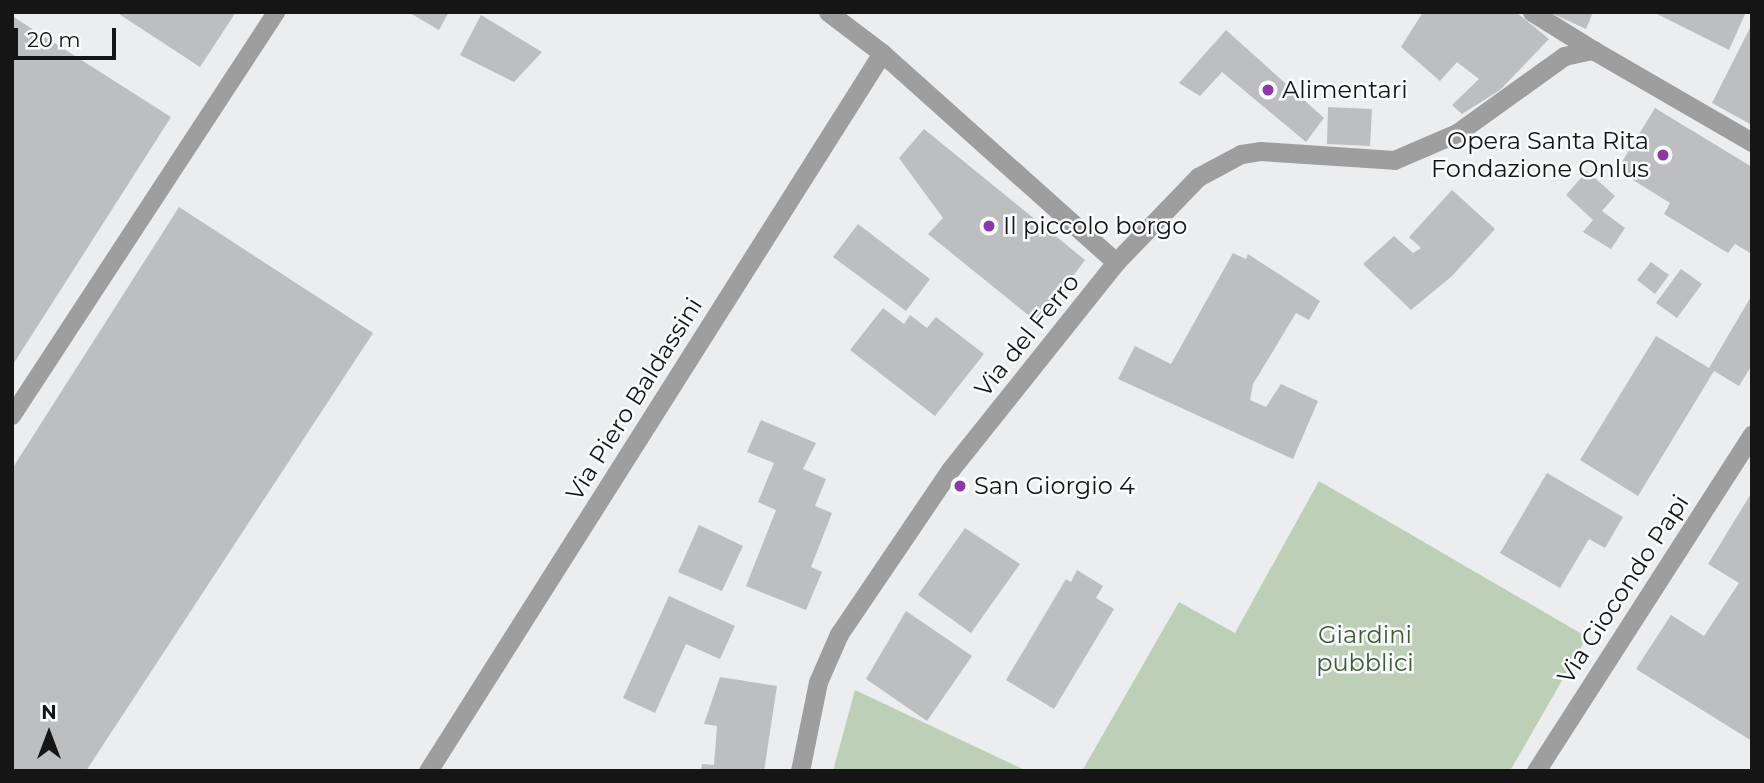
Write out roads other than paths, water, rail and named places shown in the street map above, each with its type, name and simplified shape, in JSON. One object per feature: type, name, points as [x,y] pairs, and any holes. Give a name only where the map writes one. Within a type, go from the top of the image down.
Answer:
[{"type":"street","points":[[828,12],[882,53],[1116,262]]},
{"type":"street","points":[[1532,12],[1752,142]]},
{"type":"street","name":"Via del Ferro","points":[[800,771],[818,682],[839,634],[950,470],[1116,262],[1198,177],[1232,158],[1259,151],[1394,160],[1457,133],[1564,56],[1593,50]]},
{"type":"street","name":"Via Piero Baldassini","points":[[428,771],[882,53]]},
{"type":"street","name":"Via Giocondo Papi","points":[[1536,771],[1752,434]]},
{"type":"lane","points":[[12,416],[276,12]]},
{"type":"place","name":"Alimentari","points":[[1268,90]]},
{"type":"place","name":"Opera Santa Rita Fondazione Onlus","points":[[1663,155]]},
{"type":"place","name":"Il piccolo borgo","points":[[989,226]]},
{"type":"place","name":"San Giorgio 4","points":[[960,486]]},
{"type":"park label","name":"Giardini pubblici","points":[[1365,649]]}]
